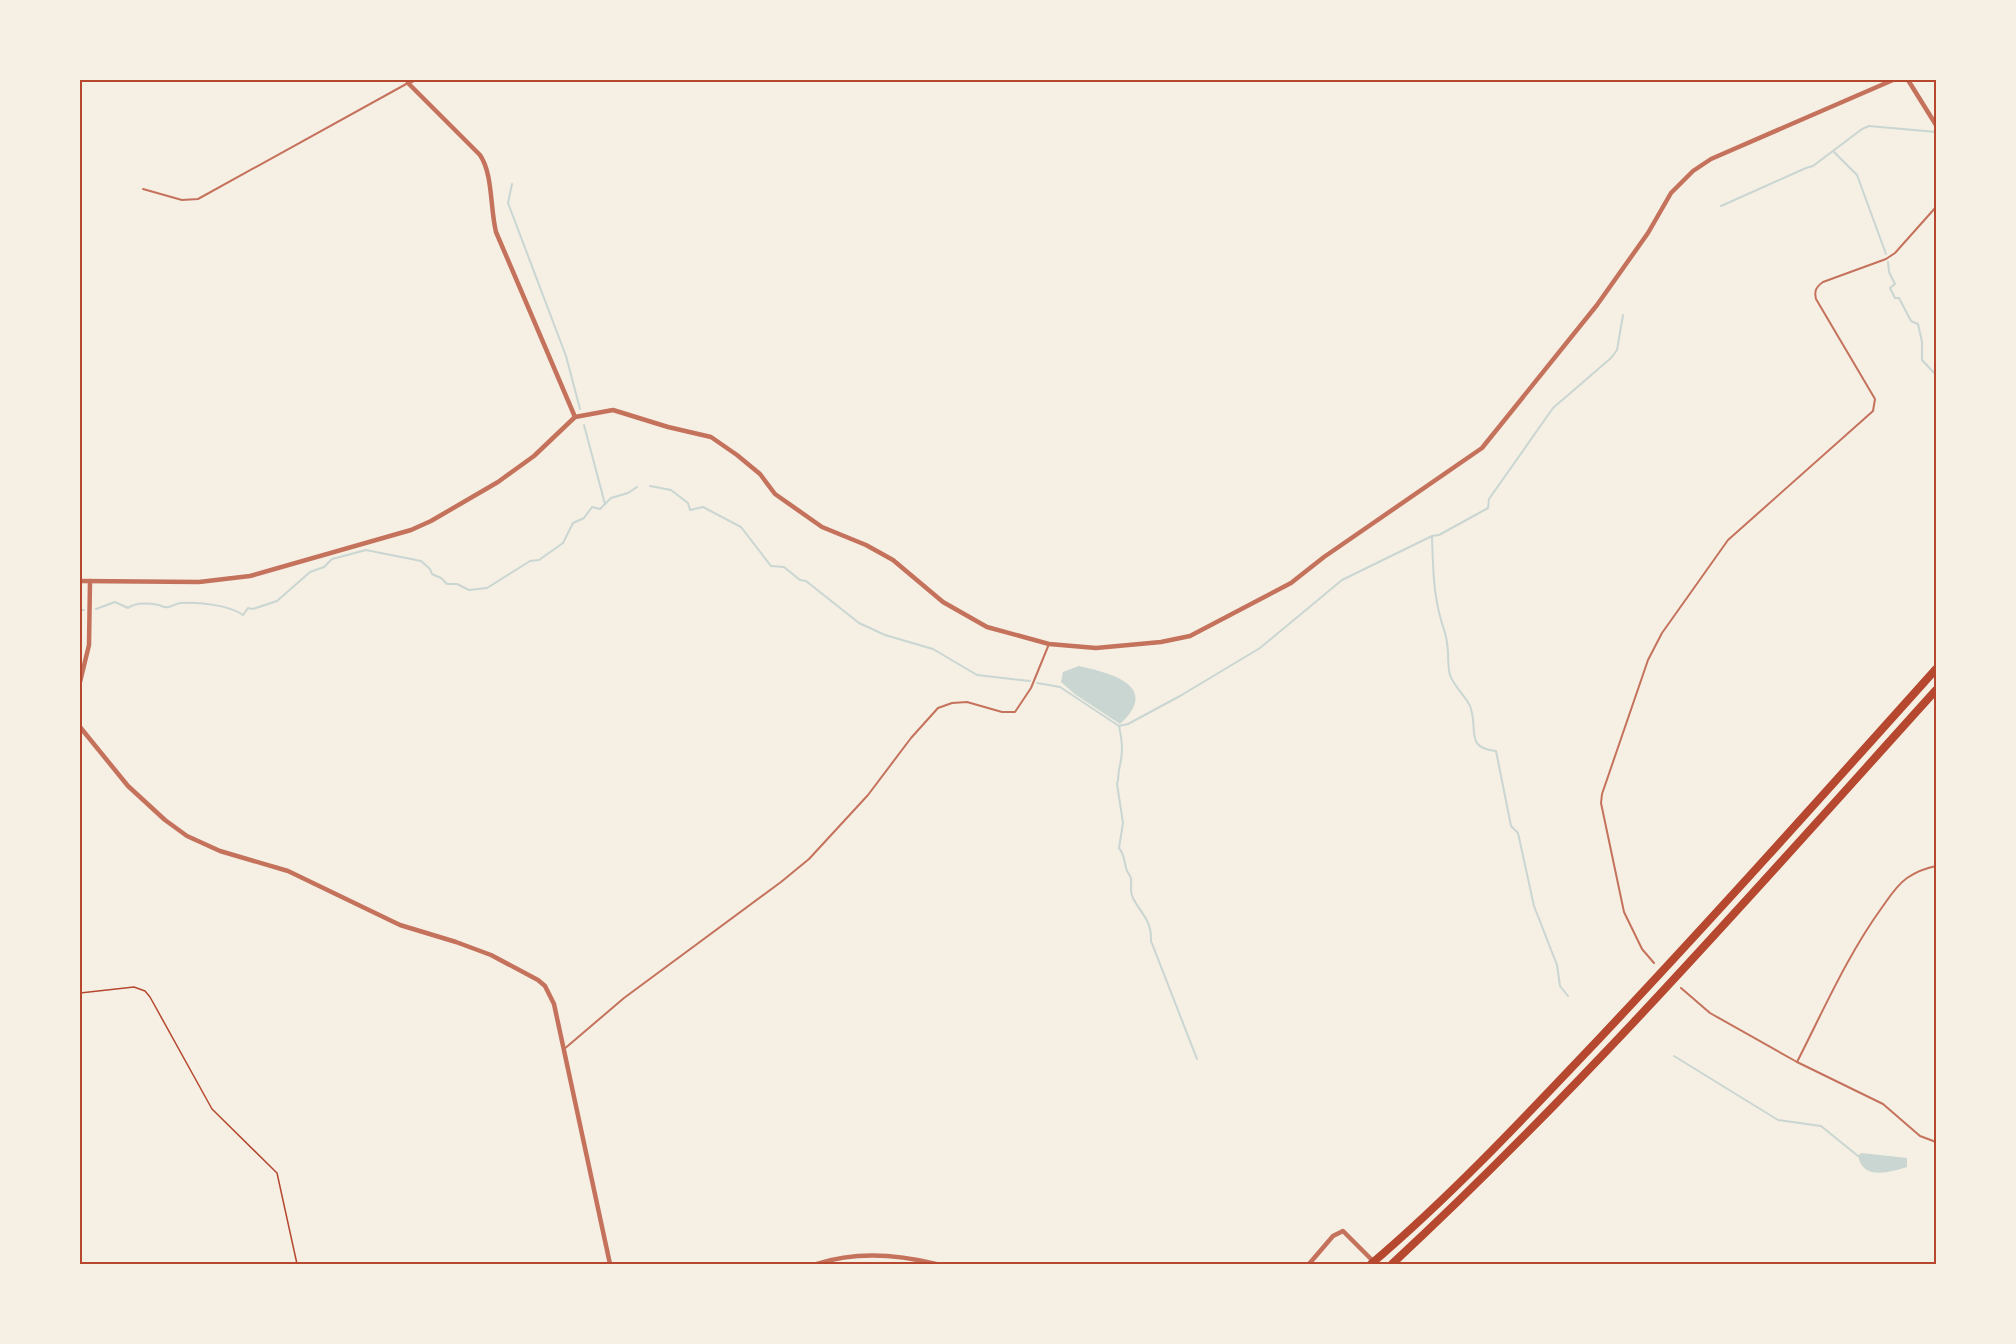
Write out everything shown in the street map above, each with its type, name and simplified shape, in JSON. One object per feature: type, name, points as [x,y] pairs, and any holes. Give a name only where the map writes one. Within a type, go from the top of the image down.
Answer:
[{"type":"highway","points":[[1371,1264],[1444,1198],[1565,1075],[1662,972],[1936,669]]},
{"type":"highway","points":[[1392,1264],[1470,1192],[1574,1086],[1678,975],[1936,690]]},
{"type":"street","points":[[413,80],[408,83],[480,154],[486,164],[491,211],[496,232],[575,417]]},
{"type":"street","points":[[80,581],[199,582],[250,576],[422,526],[498,482],[534,456],[575,417],[613,410],[711,437],[760,474],[775,494],[822,527],[866,544],[893,560],[943,602],[987,627],[1049,644],[1096,648],[1161,642],[1190,636],[1291,583],[1324,557],[1482,448],[1597,305],[1648,233],[1671,193],[1693,171],[1712,159],[1893,80]]},
{"type":"street","points":[[1908,80],[1936,125]]},
{"type":"street","points":[[80,682],[89,645],[90,581]]},
{"type":"street","points":[[80,727],[128,786],[165,820],[207,847],[288,872],[389,920],[472,948],[538,980],[545,986],[551,995],[610,1264]]},
{"type":"street","points":[[1310,1264],[1338,1232],[1347,1232],[1376,1264]]},
{"type":"street","points":[[817,1264],[838,1258],[886,1255],[936,1264]]},
{"type":"lane","points":[[143,189],[182,200],[198,200],[408,83]]},
{"type":"lane","points":[[1654,963],[1642,950],[1624,912],[1601,803],[1602,794],[1648,660],[1662,633],[1728,540],[1873,411],[1875,399],[1816,299],[1814,292],[1817,286],[1886,259],[1895,253],[1936,207]]},
{"type":"lane","points":[[563,1050],[624,998],[810,859],[868,795],[911,738],[938,708],[952,703],[967,702],[1002,712],[1015,712],[1031,688],[1049,644]]},
{"type":"lane","points":[[1797,1062],[1858,940],[1906,879],[1936,866]]},
{"type":"lane","points":[[1681,988],[1710,1013],[1797,1062],[1883,1104],[1920,1136],[1936,1142]]},
{"type":"path","points":[[80,993],[134,987],[145,991],[212,1109],[277,1173],[297,1264]]},
{"type":"shaded area","points":[[1079,666],[1117,677],[1127,683],[1133,691],[1135,700],[1131,711],[1120,724],[1076,695],[1061,682],[1063,672]]},
{"type":"shaded area","points":[[1861,1153],[1907,1158],[1907,1167],[1878,1173],[1871,1172],[1861,1164],[1858,1156]]},
{"type":"waterway","points":[[1721,206],[1813,166],[1869,126],[1936,132]]},
{"type":"waterway","points":[[1834,152],[1857,175],[1886,254]]},
{"type":"waterway","points":[[512,184],[508,203],[566,356],[580,409]]},
{"type":"waterway","points":[[1888,262],[1889,272],[1895,284],[1890,288],[1895,298],[1899,298],[1911,321],[1918,324],[1922,342],[1922,360],[1936,375]]},
{"type":"waterway","points":[[1037,683],[1060,687],[1119,726],[1128,724],[1260,648],[1342,580],[1432,536],[1439,535],[1488,508],[1489,499],[1553,408],[1611,358],[1617,350],[1623,315]]},
{"type":"waterway","points":[[584,425],[605,504]]},
{"type":"waterway","points":[[650,486],[671,490],[688,503],[690,510],[703,507],[741,527],[771,566],[784,567],[800,580],[806,581],[859,623],[885,635],[933,649],[977,675],[1030,681]]},
{"type":"waterway","points":[[96,609],[115,602],[128,608],[142,604],[167,607],[179,603],[196,603],[222,607],[243,615],[248,608],[253,609],[277,601],[310,572],[324,567],[332,559],[366,550],[421,561],[432,574],[447,584],[457,584],[469,590],[487,588],[530,561],[539,560],[563,543],[573,523],[584,518],[592,507],[600,509],[611,498],[628,493],[637,487]]},
{"type":"waterway","points":[[1432,537],[1436,596],[1446,639],[1450,675],[1470,706],[1476,742],[1486,749],[1496,751],[1511,826],[1518,833],[1534,906],[1557,965],[1560,986],[1568,996]]},
{"type":"waterway","points":[[1119,726],[1122,748],[1117,784],[1123,823],[1119,848],[1131,878],[1132,895],[1148,922],[1151,941],[1197,1059]]},
{"type":"waterway","points":[[1674,1056],[1778,1120],[1821,1126],[1858,1156]]}]
